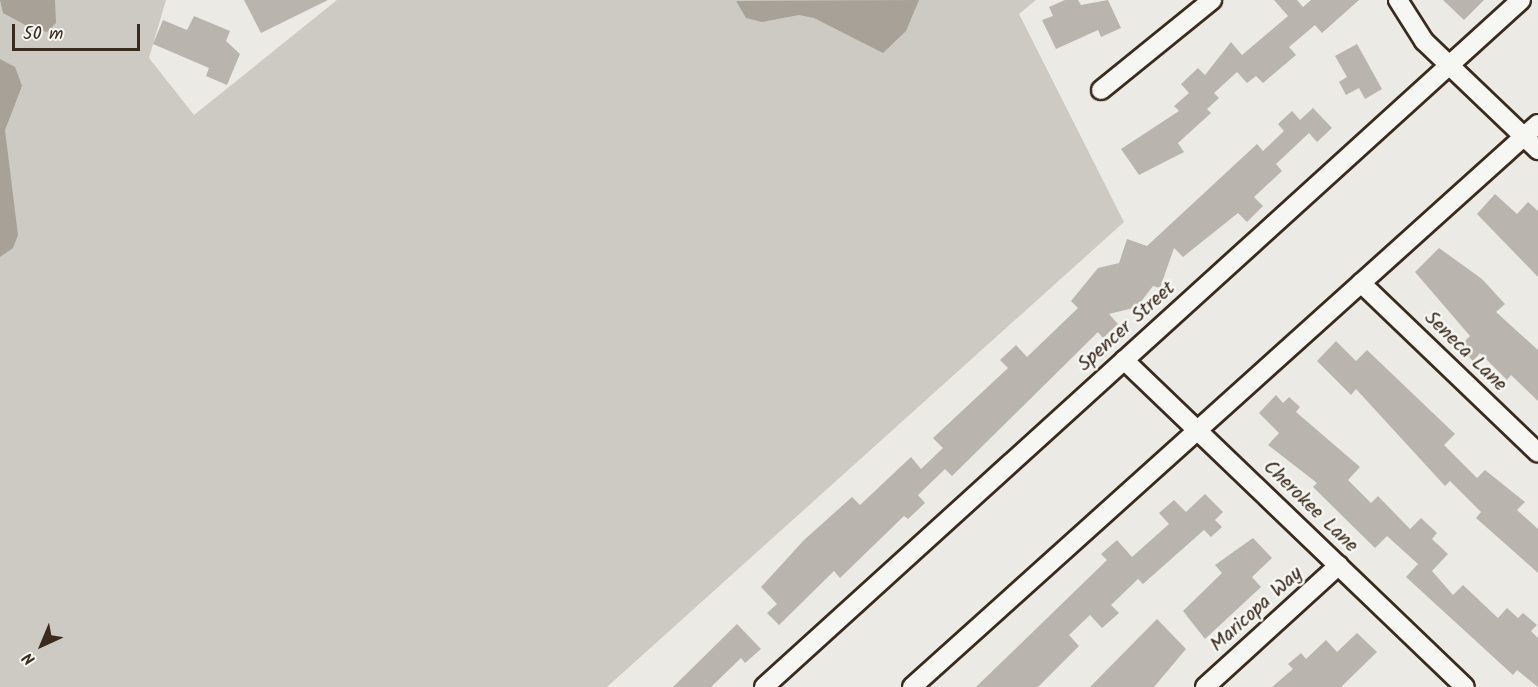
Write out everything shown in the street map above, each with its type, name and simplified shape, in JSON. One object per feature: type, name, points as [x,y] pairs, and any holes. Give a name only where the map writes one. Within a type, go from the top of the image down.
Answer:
[{"type":"street","points":[[1101,90],[1212,0]]},
{"type":"street","points":[[1398,0],[1424,41],[1538,150]]},
{"type":"street","name":"Spencer Street","points":[[764,687],[1521,0]]},
{"type":"street","points":[[912,687],[1200,432],[1538,124]]},
{"type":"street","name":"Seneca Lane","points":[[1361,283],[1538,453]]},
{"type":"street","name":"Cherokee Lane","points":[[1124,360],[1465,687]]},
{"type":"street","name":"Maricopa Way","points":[[1205,687],[1339,566]]},
{"type":"shaded area","points":[[0,0],[166,0],[149,58],[194,115],[337,0],[1036,0],[1019,14],[1124,222],[607,687],[0,687]]},
{"type":"shaded area","points":[[0,0],[55,0],[56,23],[47,32],[29,27],[3,13]]},
{"type":"shaded area","points":[[919,0],[906,31],[883,53],[814,18],[799,15],[762,22],[746,18],[736,1]]},
{"type":"shaded area","points":[[0,59],[15,67],[22,86],[5,130],[18,235],[13,248],[0,257]]},
{"type":"building","points":[[244,0],[328,0],[261,33]]},
{"type":"building","points":[[1065,0],[1078,0],[1081,5],[1108,0],[1121,28],[1101,37],[1098,30],[1056,49],[1042,20],[1053,16],[1049,7]]},
{"type":"building","points":[[1274,0],[1297,0],[1303,7],[1311,0],[1359,0],[1322,33],[1315,25],[1289,47],[1296,55],[1263,83],[1256,76],[1247,83],[1237,72],[1214,93],[1219,98],[1207,109],[1211,113],[1178,143],[1184,152],[1139,175],[1121,149],[1179,111],[1174,106],[1189,93],[1181,84],[1198,68],[1205,75],[1231,42],[1242,55],[1288,16]]},
{"type":"building","points":[[1443,0],[1484,0],[1464,20]]},
{"type":"building","points":[[194,16],[230,31],[226,41],[240,54],[227,85],[206,76],[209,68],[153,44],[163,20],[187,30]]},
{"type":"building","points":[[1357,44],[1382,89],[1365,99],[1359,88],[1346,95],[1339,82],[1347,77],[1335,56]]},
{"type":"building","points":[[1313,108],[1332,128],[1317,142],[1309,133],[1276,164],[1282,171],[1254,197],[1263,206],[1247,222],[1238,213],[1183,257],[1174,248],[1160,288],[1153,286],[1137,307],[1109,314],[1118,324],[1103,338],[1098,332],[952,476],[945,469],[918,495],[925,503],[908,519],[904,516],[840,578],[834,571],[779,625],[767,613],[777,604],[761,587],[804,540],[852,497],[860,505],[911,457],[921,469],[943,448],[933,438],[1008,368],[1000,360],[1016,345],[1027,357],[1078,308],[1071,301],[1098,268],[1119,263],[1127,239],[1147,246],[1257,144],[1263,151],[1284,131],[1278,124],[1292,111],[1300,120]]},
{"type":"building","points":[[1495,194],[1517,214],[1528,202],[1538,211],[1538,277],[1477,214]]},
{"type":"building","points":[[1439,248],[1482,279],[1505,304],[1496,312],[1538,350],[1538,401],[1511,375],[1507,380],[1480,353],[1473,361],[1459,347],[1470,336],[1415,272]]},
{"type":"building","points":[[1336,341],[1356,361],[1367,350],[1455,434],[1444,445],[1477,478],[1485,470],[1525,502],[1517,510],[1538,529],[1538,573],[1476,518],[1481,512],[1450,481],[1445,486],[1356,389],[1351,395],[1317,361]]},
{"type":"building","points":[[1276,395],[1283,403],[1289,397],[1300,407],[1296,412],[1360,467],[1348,480],[1371,503],[1378,496],[1410,529],[1421,518],[1437,533],[1432,539],[1448,554],[1432,571],[1453,595],[1463,585],[1498,618],[1507,608],[1518,618],[1523,613],[1537,625],[1531,631],[1538,638],[1538,687],[1517,670],[1513,675],[1406,577],[1418,564],[1387,536],[1375,548],[1313,487],[1317,483],[1268,445],[1279,433],[1259,413]]},
{"type":"building","points":[[1205,494],[1223,512],[1215,520],[1222,527],[1211,537],[1204,530],[1143,584],[1138,579],[1111,605],[1119,613],[1102,628],[1090,615],[1069,635],[1079,646],[1038,687],[976,687],[1107,560],[1101,554],[1117,540],[1132,557],[1169,524],[1159,513],[1174,500],[1186,512]]},
{"type":"building","points":[[1253,538],[1272,558],[1252,577],[1261,587],[1205,639],[1183,611],[1222,573],[1215,565]]},
{"type":"building","points":[[1157,619],[1186,649],[1154,687],[1090,687]]},
{"type":"building","points":[[737,624],[761,649],[745,663],[741,658],[711,687],[673,687]]},
{"type":"building","points":[[1357,633],[1377,652],[1341,687],[1272,687],[1293,669],[1288,664],[1301,653],[1306,659],[1326,640],[1337,652]]}]
